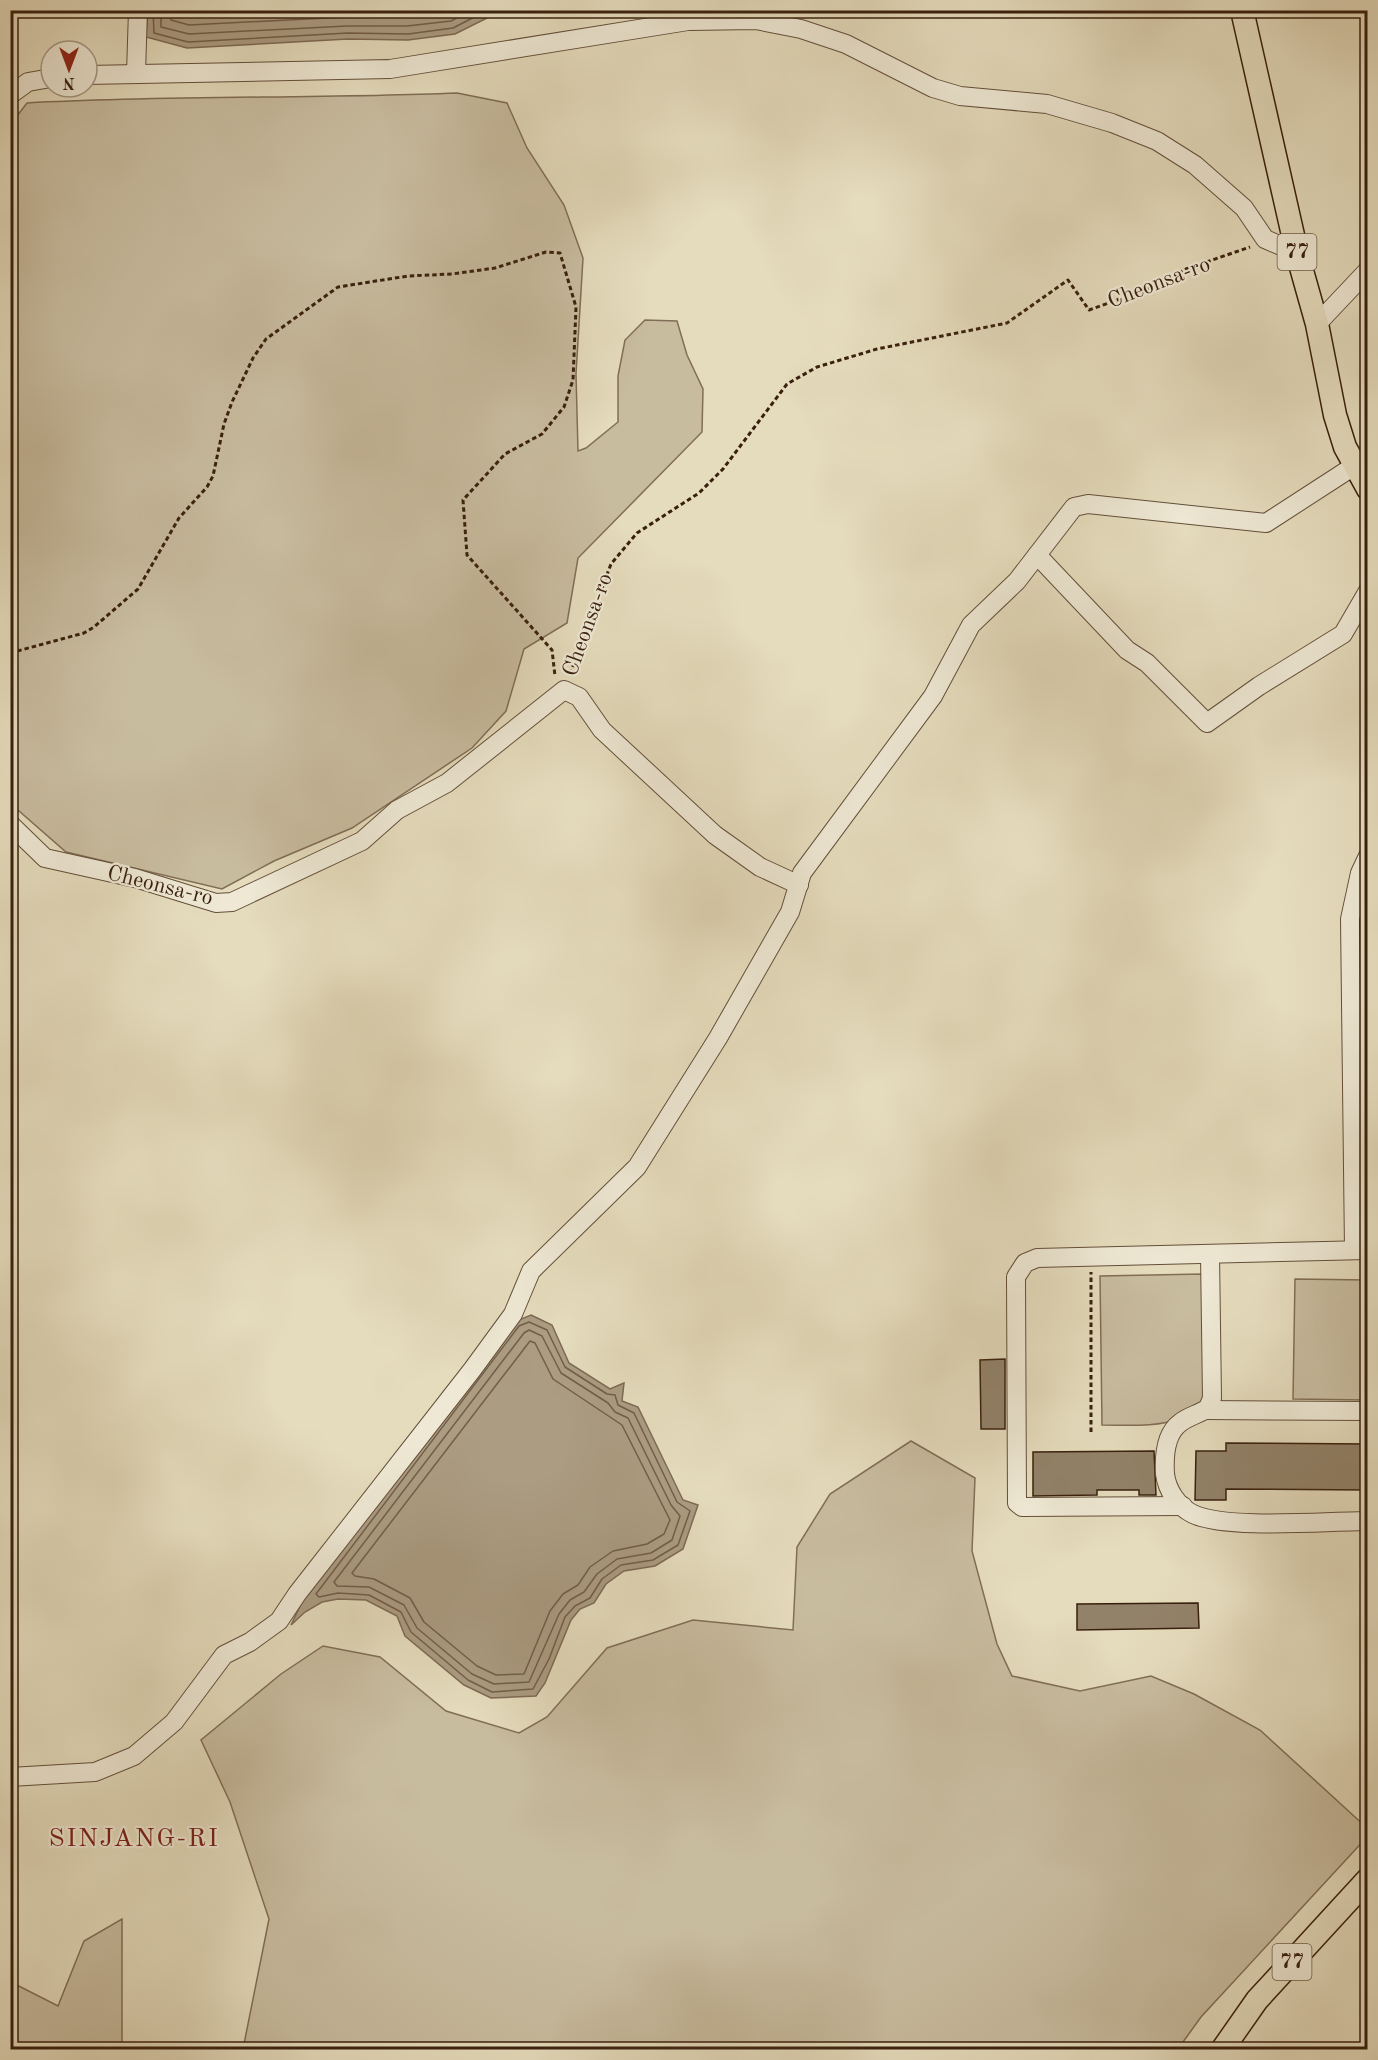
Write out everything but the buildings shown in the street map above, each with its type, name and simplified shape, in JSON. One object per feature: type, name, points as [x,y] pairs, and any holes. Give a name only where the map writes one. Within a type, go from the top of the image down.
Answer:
[{"type":"main road","name":"77","points":[[1242,10],[1297,254],[1317,324],[1335,415],[1354,466],[1368,489]]},
{"type":"main road","name":"77","points":[[1222,2049],[1257,2000],[1368,1879]]},
{"type":"street","points":[[136,73],[138,10]]},
{"type":"street","points":[[99,75],[390,69],[688,21],[756,20],[801,29],[846,44],[933,88],[960,96],[1047,104],[1112,123],[1157,141],[1195,165],[1244,208],[1265,239],[1297,254]]},
{"type":"street","points":[[10,95],[28,82],[39,80]]},
{"type":"street","points":[[1317,324],[1368,270]]},
{"type":"street","points":[[10,1777],[96,1772],[134,1756],[174,1722],[224,1655],[250,1642],[279,1621],[297,1594],[513,1314],[531,1271],[637,1167],[718,1038],[790,912],[802,873],[933,696],[971,625],[1017,581],[1074,507],[1088,504],[1266,523],[1354,466]]},
{"type":"street","points":[[1037,555],[1127,650],[1147,663],[1207,723],[1259,686],[1343,634],[1368,591]]},
{"type":"street","points":[[562,692],[579,697],[602,730],[716,835],[760,867],[798,885]]},
{"type":"street","name":"Cheonsa-ro","points":[[10,824],[45,858],[135,878],[216,903],[232,902],[362,841],[397,810],[447,783],[562,692]]},
{"type":"street","points":[[1183,1506],[1022,1507],[1017,1503],[1016,1277],[1025,1263],[1038,1258],[1361,1250],[1349,929],[1360,873],[1368,856]]},
{"type":"street","points":[[1204,1410],[1212,1398],[1210,1254]]},
{"type":"street","points":[[1368,1411],[1204,1410],[1179,1423],[1169,1439],[1164,1458],[1166,1478],[1173,1498],[1193,1514],[1231,1522],[1368,1521]]},
{"type":"path","name":"Cheonsa-ro","points":[[562,692],[611,564],[637,533],[699,492],[723,469],[787,384],[817,367],[877,349],[1007,323],[1068,280],[1089,310],[1156,286],[1186,269],[1234,255],[1265,239]]},
{"type":"path","points":[[10,653],[84,633],[138,589],[179,518],[207,487],[213,476],[224,424],[232,402],[253,358],[266,339],[338,287],[408,276],[452,274],[495,268],[546,252],[553,252],[560,253],[576,307],[573,380],[564,407],[542,434],[505,454],[486,471],[463,500],[467,555],[552,650],[562,692]]},
{"type":"path","points":[[1091,1256],[1091,1432]]},
{"type":"shaded area","points":[[457,93],[507,103],[527,148],[564,205],[583,258],[576,374],[578,451],[586,448],[618,422],[618,376],[625,340],[645,320],[677,321],[687,355],[703,389],[702,432],[578,558],[567,623],[524,649],[506,711],[472,748],[352,828],[274,861],[222,889],[66,852],[11,804],[10,125],[27,103]]},
{"type":"shaded area","points":[[1202,1274],[1204,1399],[1183,1417],[1171,1421],[1144,1425],[1102,1425],[1100,1276]]},
{"type":"shaded area","points":[[1295,1279],[1367,1280],[1367,1400],[1293,1399]]},
{"type":"shaded area","points":[[911,1441],[975,1478],[972,1551],[997,1644],[1012,1676],[1080,1691],[1151,1676],[1194,1694],[1260,1730],[1367,1828],[1367,1837],[1201,2017],[1178,2049],[243,2049],[269,1919],[230,1802],[201,1740],[281,1674],[323,1646],[380,1657],[446,1711],[519,1733],[547,1717],[607,1648],[693,1620],[793,1630],[797,1547],[830,1494]]},
{"type":"shaded area","points":[[122,1919],[122,2049],[11,2049],[11,1982],[58,2006],[84,1941]]},
{"type":"water","points":[[148,10],[524,11],[501,11],[455,34],[408,40],[348,39],[187,48],[146,37]]},
{"type":"water","points":[[531,1315],[552,1325],[569,1363],[610,1389],[624,1383],[622,1401],[638,1407],[683,1500],[698,1505],[683,1549],[655,1566],[624,1571],[606,1584],[594,1603],[580,1609],[571,1620],[545,1683],[536,1696],[491,1698],[464,1685],[405,1636],[397,1616],[366,1600],[338,1599],[322,1602],[305,1612],[291,1625],[303,1600],[516,1321]]},
{"type":"district","name":"SINJANG-RI","points":[[134,1839]]}]
